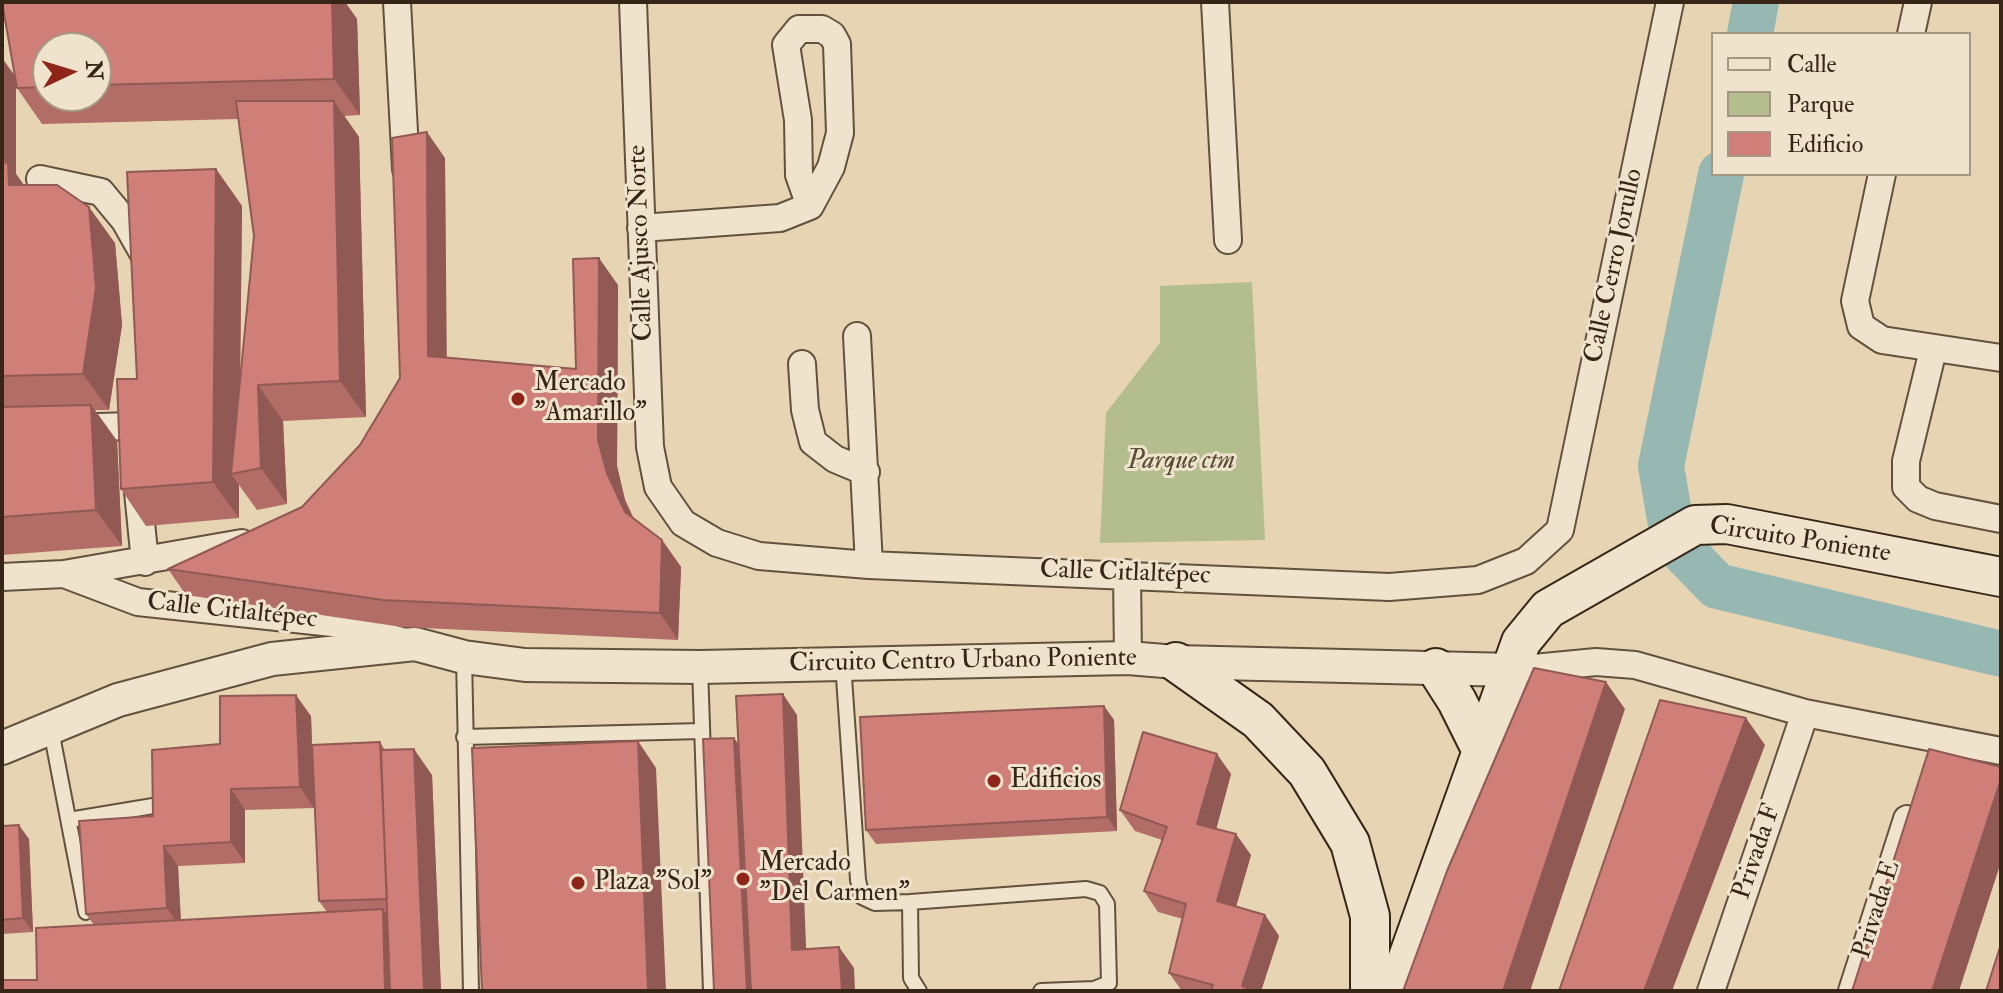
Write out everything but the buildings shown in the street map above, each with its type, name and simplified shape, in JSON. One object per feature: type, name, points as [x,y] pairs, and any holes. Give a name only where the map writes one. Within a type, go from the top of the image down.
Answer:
[{"type":"main road","name":"Circuito Poniente","points":[[1379,990],[1483,753],[1521,642],[1548,609],[1695,525],[1727,524],[2001,577]]},
{"type":"main road","points":[[1176,662],[1258,720],[1307,772],[1350,843],[1370,916],[1379,990]]},
{"type":"main road","points":[[1436,668],[1457,701],[1483,753]]},
{"type":"street","points":[[397,2],[407,193]]},
{"type":"street","name":"Calle Ajusco Norte","points":[[633,2],[650,447],[658,487],[683,523]]},
{"type":"street","points":[[1215,2],[1228,240]]},
{"type":"street","name":"Calle Cerro Jorullo","points":[[1560,530],[1670,2]]},
{"type":"street","points":[[1911,32],[1918,2]]},
{"type":"street","points":[[641,228],[780,218],[810,206],[831,167],[840,133],[837,44],[832,35],[822,29],[799,29],[786,45],[798,120],[799,175],[810,206]]},
{"type":"street","points":[[1882,176],[1855,301],[1861,326],[1882,340],[2001,358]]},
{"type":"street","points":[[40,179],[101,192],[125,221],[147,261],[150,286]]},
{"type":"street","points":[[857,336],[869,565]]},
{"type":"street","points":[[1933,350],[1906,461],[1906,487],[1918,499],[1935,506],[2001,519]]},
{"type":"street","points":[[802,364],[805,410],[813,442],[835,459],[866,472]]},
{"type":"street","points":[[136,398],[131,426],[145,562]]},
{"type":"street","points":[[2,430],[131,426]]},
{"type":"street","name":"Calle Citlaltépec","points":[[683,523],[717,543],[759,556],[869,565],[1127,573],[1389,587],[1478,580],[1526,561],[1560,530]]},
{"type":"street","points":[[64,574],[246,542],[260,535]]},
{"type":"street","points":[[1127,573],[1128,658]]},
{"type":"street","name":"Calle Citlaltépec","points":[[2,577],[64,574],[138,602],[342,624],[415,644]]},
{"type":"street","points":[[2,748],[118,700],[272,659],[415,644]]},
{"type":"street","name":"Circuito Centro Urbano Poniente","points":[[415,644],[464,657],[525,665],[700,667],[1128,658],[1176,662],[1513,670]]},
{"type":"street","points":[[1513,670],[1596,662],[1635,665],[1805,713],[2001,751]]},
{"type":"street","points":[[1660,705],[1669,675]]},
{"type":"street","name":"Privada F","points":[[1711,991],[1805,713]]},
{"type":"street","points":[[1924,768],[1933,739]]},
{"type":"street","name":"Privada E","points":[[1852,991],[1914,798]]},
{"type":"lane","points":[[464,657],[471,991]]},
{"type":"lane","points":[[843,662],[858,880],[862,897],[875,903],[1086,889],[1100,893],[1107,904],[1109,983],[1094,989],[1041,991]]},
{"type":"lane","points":[[700,667],[711,991]]},
{"type":"lane","points":[[51,730],[86,912]]},
{"type":"lane","points":[[464,737],[702,731]]},
{"type":"lane","points":[[69,820],[159,805]]},
{"type":"lane","points":[[910,902],[911,978],[917,990]]},
{"type":"green space","name":"Parque ctm","points":[[1252,282],[1265,540],[1100,543],[1106,413],[1160,343],[1160,286]]},
{"type":"waterway","points":[[1750,32],[1756,2]]},
{"type":"waterway","points":[[1670,519],[1661,466],[1721,176]]},
{"type":"waterway","points":[[1685,553],[1717,586],[2001,654]]},
{"type":"place","name":"Mercado \"Amarillo\"","points":[[518,399]]},
{"type":"place","name":"Edificios","points":[[994,781]]},
{"type":"place","name":"Mercado \"Del Carmen\"","points":[[743,879]]},
{"type":"place","name":"Plaza \"Sol\"","points":[[578,883]]}]
